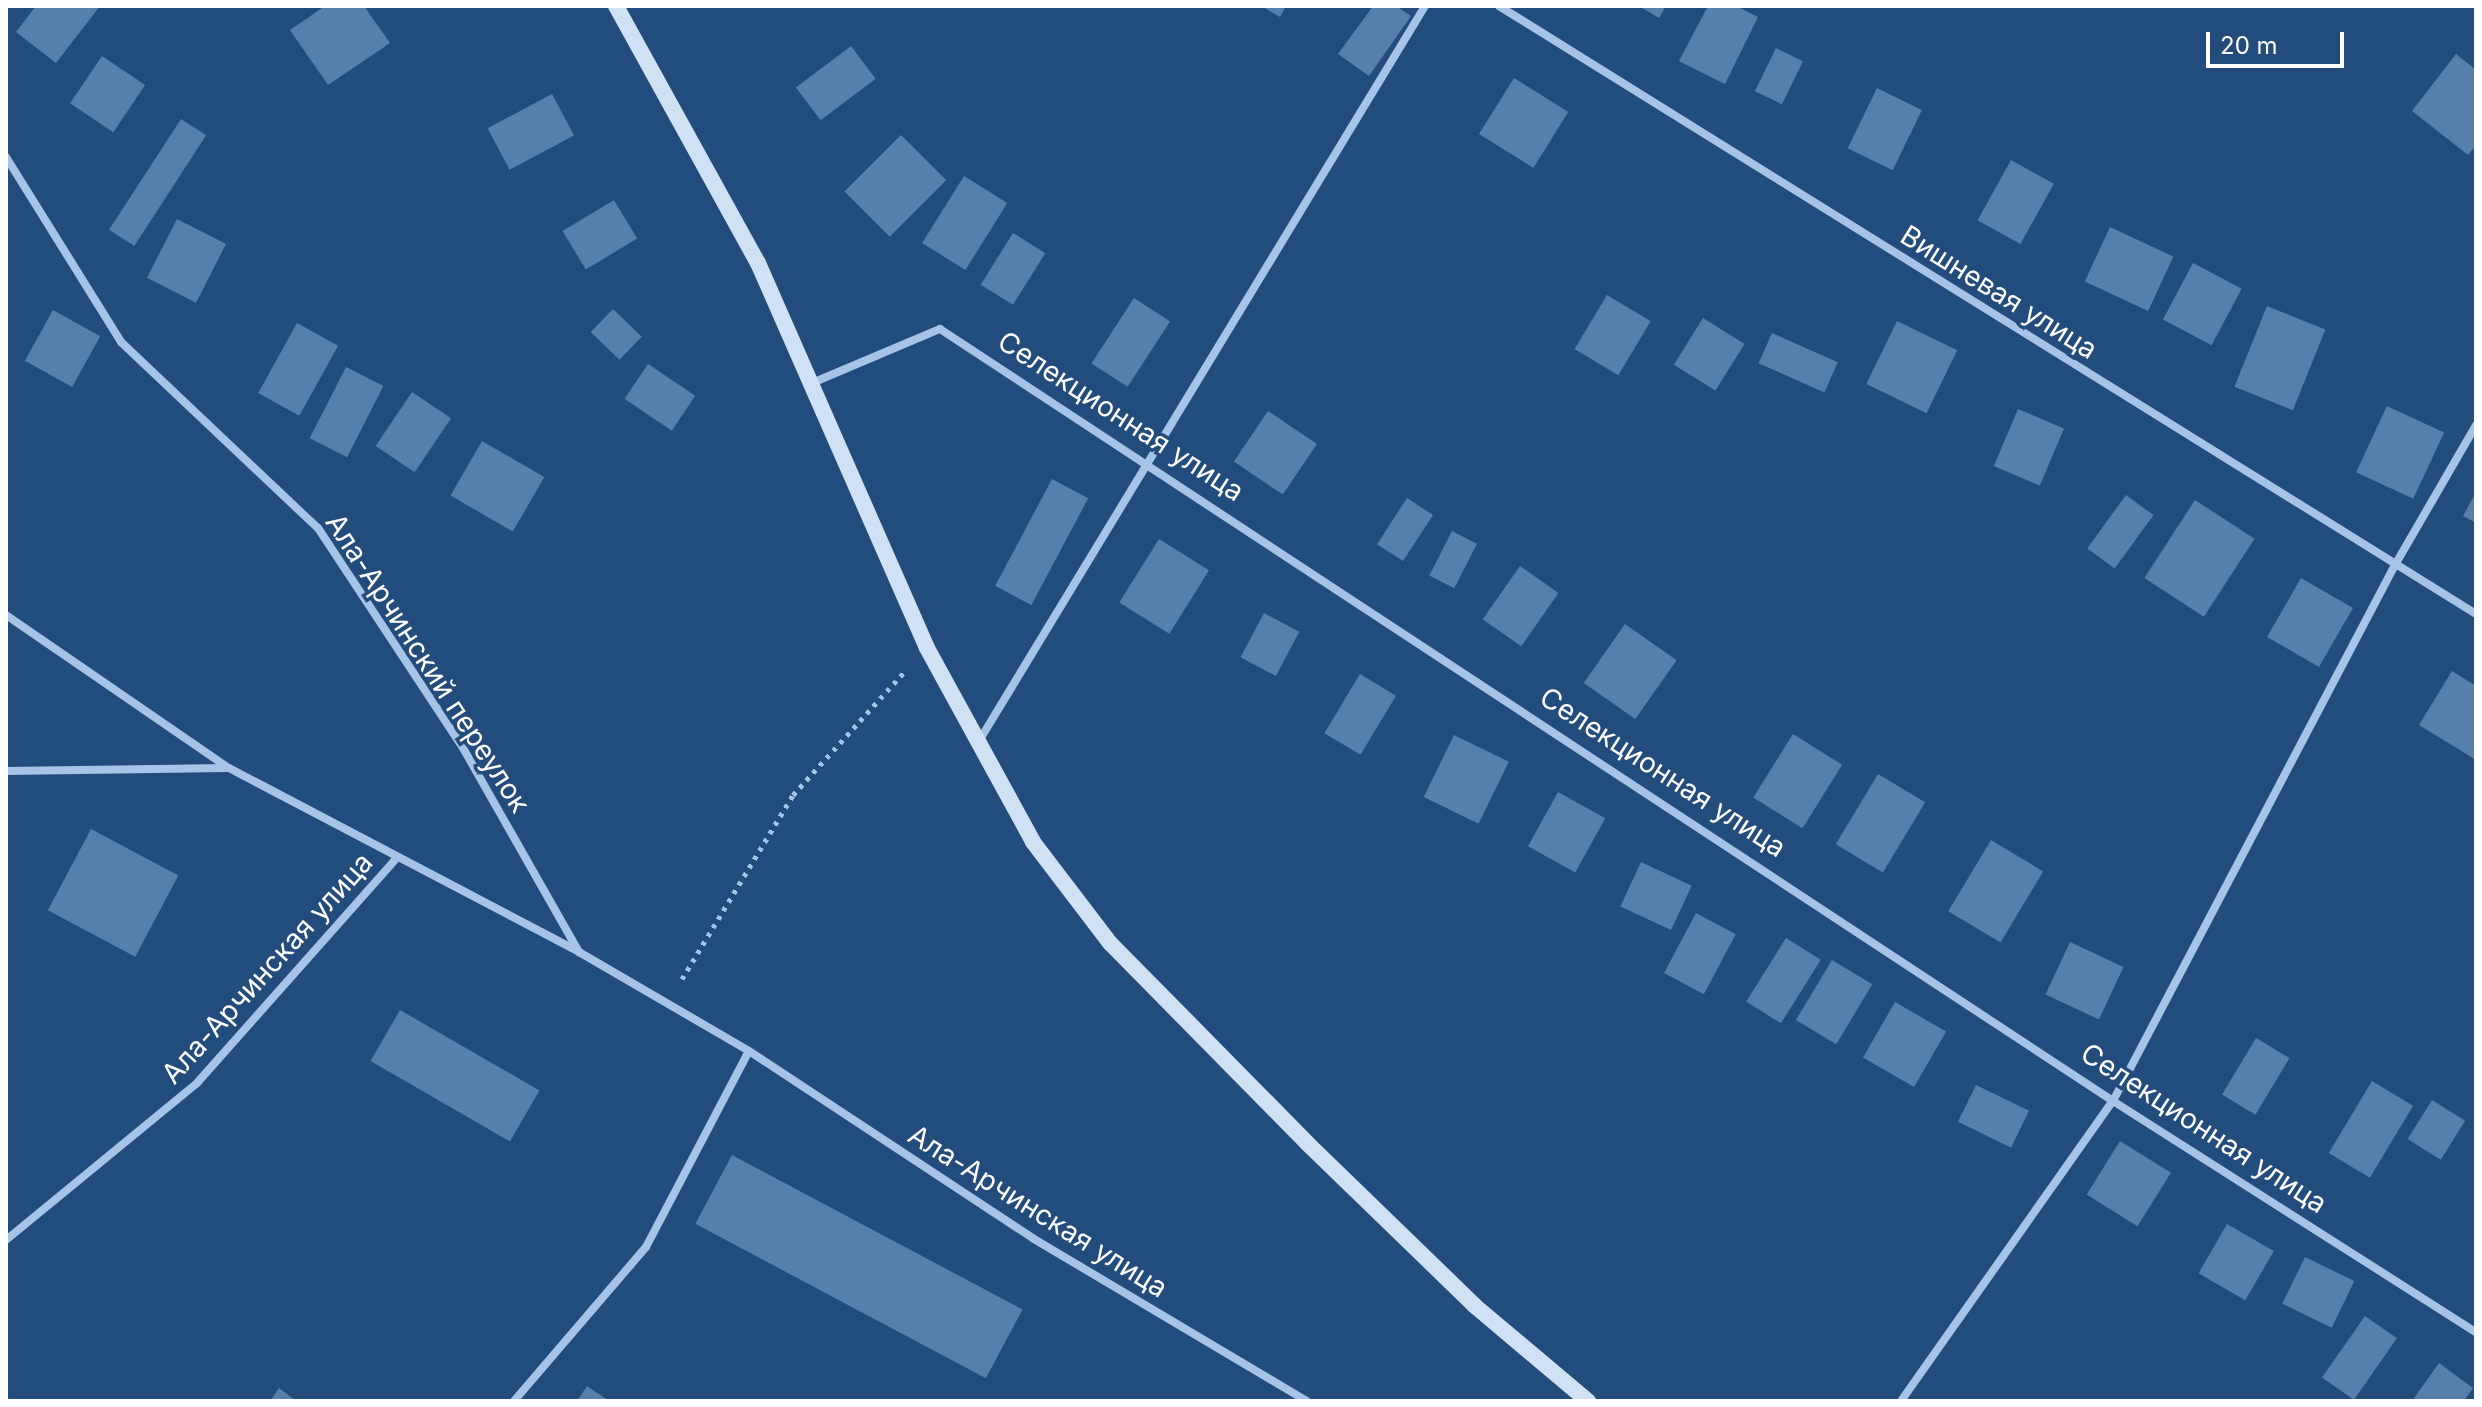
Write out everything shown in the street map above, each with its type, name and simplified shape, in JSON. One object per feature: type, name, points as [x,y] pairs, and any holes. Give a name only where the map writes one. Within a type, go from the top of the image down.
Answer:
[{"type":"street","points":[[616,6],[758,263],[927,648],[1033,842],[1110,943],[1475,1306],[1588,1401]]},
{"type":"street","points":[[977,744],[1145,461],[1425,6]]},
{"type":"street","name":"Вишневая улица","points":[[1499,6],[2476,614]]},
{"type":"street","name":"Ала-Арчинский переулок","points":[[6,157],[121,342],[318,528],[463,748],[579,952]]},
{"type":"street","name":"Селекционная улица","points":[[812,383],[940,329],[1145,461],[2113,1101],[2476,1332]]},
{"type":"street","points":[[1901,1401],[2113,1101],[2395,565],[2476,425]]},
{"type":"street","points":[[6,615],[229,768],[398,857]]},
{"type":"street","points":[[6,771],[229,768]]},
{"type":"street","name":"Ала-Арчинская улица","points":[[6,1240],[197,1083],[398,857],[579,952],[749,1051],[1034,1239],[1307,1401]]},
{"type":"street","points":[[514,1401],[646,1247],[749,1051]]},
{"type":"path","points":[[667,1004],[793,795],[927,648]]},
{"type":"building","points":[[36,6],[100,6],[56,63],[16,32]]},
{"type":"building","points":[[325,6],[364,6],[390,43],[328,85],[290,30]]},
{"type":"building","points":[[1261,6],[1286,6],[1280,17]]},
{"type":"building","points":[[1373,6],[1396,6],[1411,16],[1369,76],[1338,54]]},
{"type":"building","points":[[1639,6],[1666,6],[1659,18]]},
{"type":"building","points":[[1708,6],[1736,6],[1758,17],[1725,84],[1679,61]]},
{"type":"building","points":[[851,46],[876,79],[821,120],[796,88]]},
{"type":"building","points":[[1776,48],[1803,61],[1782,104],[1755,91]]},
{"type":"building","points":[[2456,54],[2476,70],[2476,145],[2468,155],[2412,111]]},
{"type":"building","points":[[102,56],[145,85],[113,132],[70,103]]},
{"type":"building","points":[[1514,78],[1568,112],[1533,168],[1479,134]]},
{"type":"building","points":[[1877,88],[1922,110],[1893,170],[1848,148]]},
{"type":"building","points":[[552,94],[574,135],[510,170],[488,128]]},
{"type":"building","points":[[181,119],[206,135],[134,246],[109,230]]},
{"type":"building","points":[[901,135],[946,180],[890,237],[844,192]]},
{"type":"building","points":[[2011,160],[2054,184],[2020,244],[1978,220]]},
{"type":"building","points":[[964,176],[1007,203],[965,270],[922,243]]},
{"type":"building","points":[[614,200],[637,239],[586,269],[563,231]]},
{"type":"building","points":[[177,219],[226,244],[196,303],[147,278]]},
{"type":"building","points":[[2110,227],[2173,257],[2148,311],[2085,281]]},
{"type":"building","points":[[1013,233],[1045,253],[1013,305],[981,285]]},
{"type":"building","points":[[2193,263],[2242,289],[2212,345],[2163,320]]},
{"type":"building","points":[[1607,295],[1651,321],[1618,375],[1575,349]]},
{"type":"building","points":[[1134,298],[1170,321],[1128,387],[1092,363]]},
{"type":"building","points":[[2267,306],[2325,330],[2293,410],[2234,387]]},
{"type":"building","points":[[613,309],[642,337],[620,360],[591,332]]},
{"type":"building","points":[[53,310],[100,336],[72,387],[25,361]]},
{"type":"building","points":[[1703,318],[1745,344],[1715,391],[1674,365]]},
{"type":"building","points":[[1897,321],[1957,350],[1927,413],[1866,384]]},
{"type":"building","points":[[297,323],[338,346],[299,416],[258,393]]},
{"type":"building","points":[[1772,333],[1838,362],[1824,392],[1759,363]]},
{"type":"building","points":[[648,364],[695,396],[672,431],[625,399]]},
{"type":"building","points":[[346,367],[383,386],[347,457],[310,438]]},
{"type":"building","points":[[412,392],[451,418],[415,472],[376,446]]},
{"type":"building","points":[[2387,406],[2444,433],[2413,499],[2356,472]]},
{"type":"building","points":[[2018,409],[2064,429],[2040,486],[1994,466]]},
{"type":"building","points":[[1268,411],[1317,444],[1283,495],[1234,462]]},
{"type":"building","points":[[482,441],[544,477],[513,532],[450,496]]},
{"type":"building","points":[[1052,479],[1088,498],[1031,605],[995,586]]},
{"type":"building","points":[[2476,492],[2476,523],[2463,516]]},
{"type":"building","points":[[2126,495],[2154,515],[2115,568],[2087,548]]},
{"type":"building","points":[[1407,498],[1433,515],[1403,561],[1377,544]]},
{"type":"building","points":[[2195,500],[2255,539],[2204,617],[2144,578]]},
{"type":"building","points":[[1452,531],[1477,544],[1454,588],[1429,576]]},
{"type":"building","points":[[1159,539],[1209,570],[1169,634],[1119,603]]},
{"type":"building","points":[[1520,566],[1559,593],[1521,646],[1483,619]]},
{"type":"building","points":[[2301,578],[2353,608],[2319,667],[2267,637]]},
{"type":"building","points":[[1264,613],[1299,632],[1276,676],[1241,657]]},
{"type":"building","points":[[1625,624],[1677,660],[1635,719],[1584,683]]},
{"type":"building","points":[[2452,671],[2476,686],[2476,760],[2419,725]]},
{"type":"building","points":[[1360,674],[1396,696],[1360,755],[1324,733]]},
{"type":"building","points":[[1793,734],[1842,765],[1802,828],[1753,798]]},
{"type":"building","points":[[1454,735],[1509,762],[1479,824],[1424,797]]},
{"type":"building","points":[[1878,774],[1925,802],[1883,873],[1836,844]]},
{"type":"building","points":[[1558,792],[1605,818],[1575,872],[1528,846]]},
{"type":"building","points":[[91,829],[178,875],[135,957],[48,910]]},
{"type":"building","points":[[1991,840],[2043,871],[2001,943],[1948,911]]},
{"type":"building","points":[[1641,862],[1692,886],[1671,930],[1620,906]]},
{"type":"building","points":[[1696,913],[1736,934],[1704,994],[1664,973]]},
{"type":"building","points":[[1786,938],[1821,960],[1781,1023],[1746,1002]]},
{"type":"building","points":[[2070,942],[2123,967],[2099,1020],[2045,995]]},
{"type":"building","points":[[1832,960],[1872,984],[1836,1044],[1796,1020]]},
{"type":"building","points":[[1895,1002],[1946,1032],[1914,1087],[1863,1057]]},
{"type":"building","points":[[400,1010],[539,1090],[510,1142],[370,1061]]},
{"type":"building","points":[[2256,1038],[2289,1058],[2255,1115],[2222,1095]]},
{"type":"building","points":[[2372,1081],[2413,1106],[2370,1178],[2329,1153]]},
{"type":"building","points":[[1976,1085],[2029,1111],[2011,1148],[1958,1122]]},
{"type":"building","points":[[2432,1100],[2465,1121],[2441,1160],[2408,1139]]},
{"type":"building","points":[[2120,1141],[2171,1173],[2137,1226],[2087,1194]]},
{"type":"building","points":[[732,1155],[1022,1309],[986,1378],[695,1224]]},
{"type":"building","points":[[2227,1224],[2274,1251],[2245,1300],[2198,1273]]},
{"type":"building","points":[[2305,1257],[2354,1281],[2332,1328],[2282,1304]]},
{"type":"building","points":[[2365,1316],[2397,1338],[2354,1400],[2322,1377]]},
{"type":"building","points":[[2439,1363],[2473,1388],[2464,1401],[2412,1401]]},
{"type":"building","points":[[587,1386],[609,1401],[577,1401]]},
{"type":"building","points":[[279,1388],[296,1401],[270,1401]]}]
